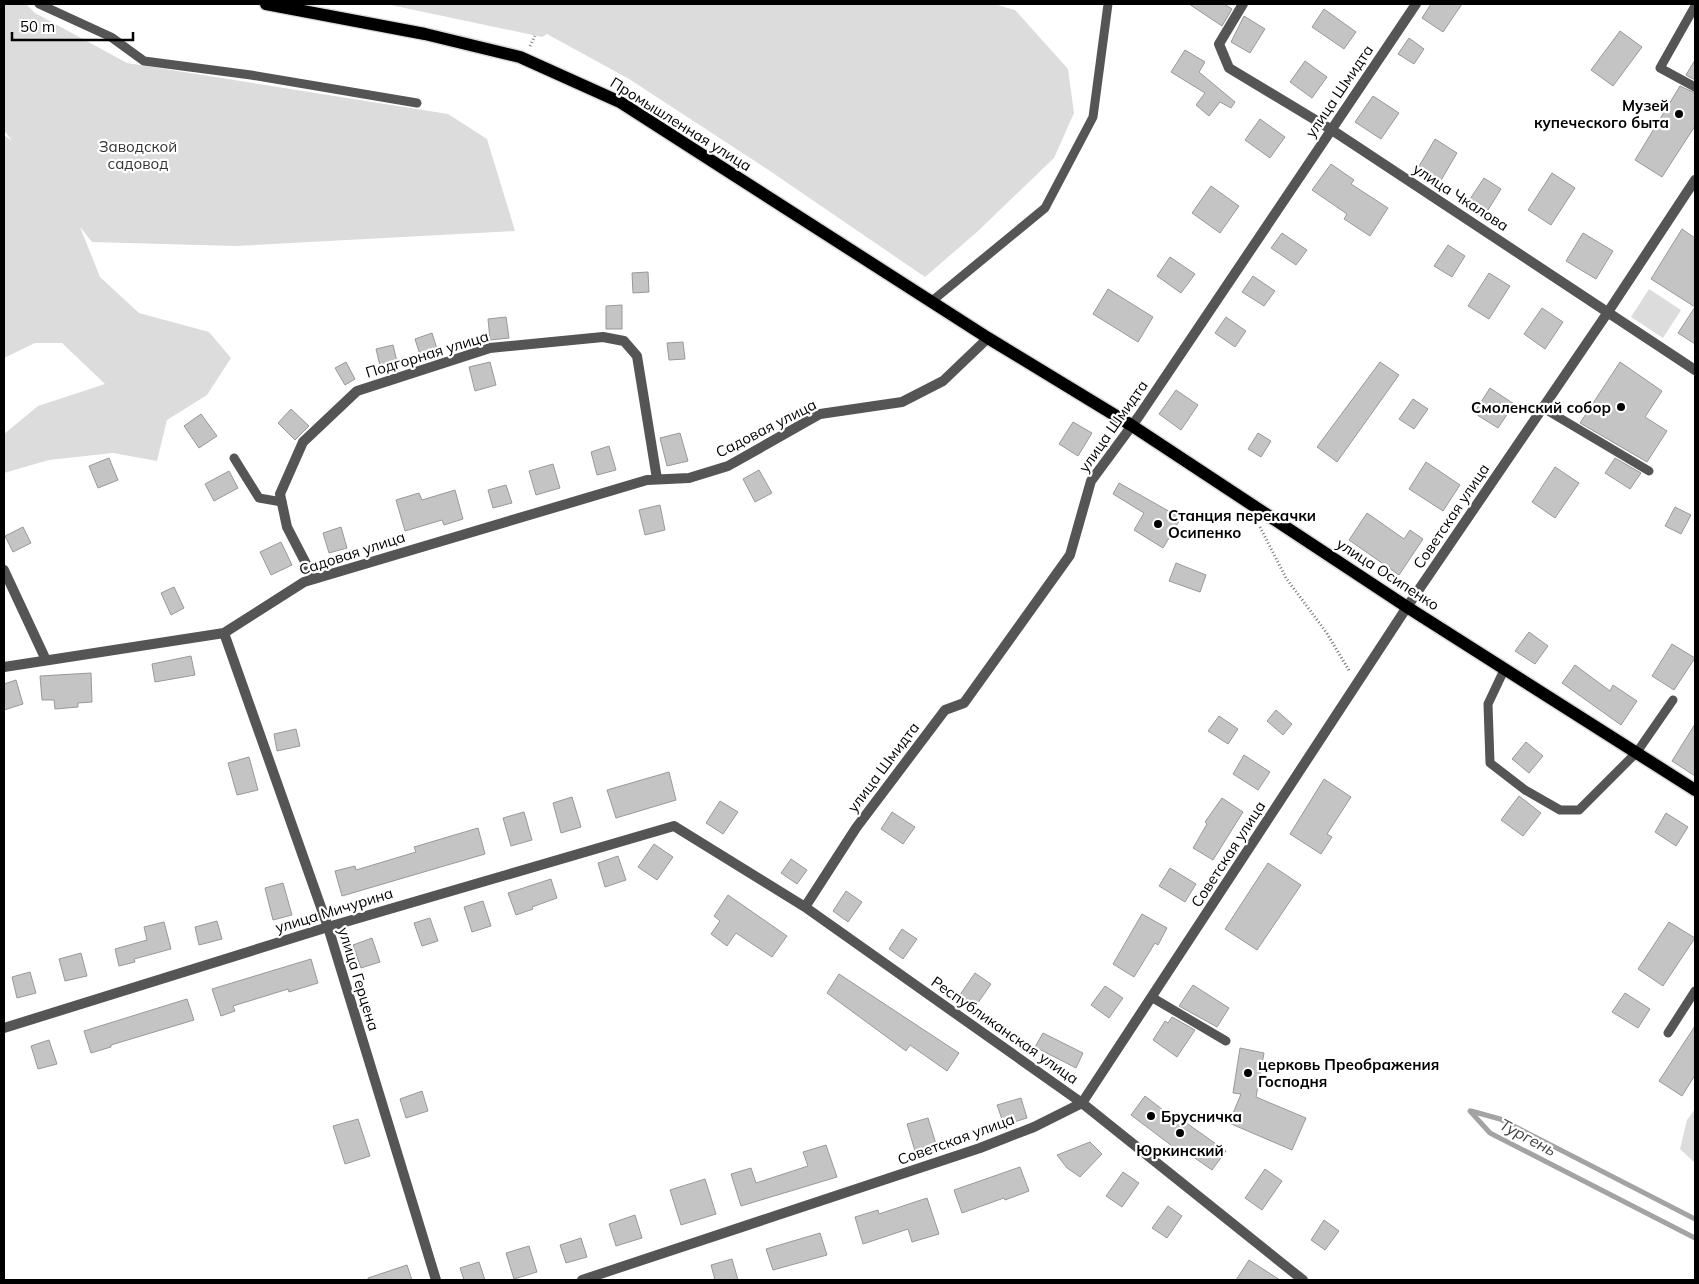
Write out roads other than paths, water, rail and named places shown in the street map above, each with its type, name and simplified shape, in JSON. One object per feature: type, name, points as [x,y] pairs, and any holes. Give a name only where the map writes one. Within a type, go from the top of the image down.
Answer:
[{"type":"main road","name":"Промышленная улица","points":[[266,4],[426,34],[520,56],[620,102],[988,338]]},
{"type":"main road","name":"улица Осипенко","points":[[988,338],[1132,425],[1407,607],[1695,790]]},
{"type":"street","name":"улица Чкалова","points":[[1243,4],[1218,44],[1229,68],[1332,130],[1695,370]]},
{"type":"street","name":"улица Шмидта","points":[[805,907],[862,820],[945,710],[964,703],[1070,554],[1091,481],[1132,425],[1416,4]]},
{"type":"street","name":"Советская улица","points":[[582,1280],[980,1148],[1082,1104],[1407,607],[1608,312],[1695,180]]},
{"type":"street","name":"Подгорная улица","points":[[314,579],[288,527],[280,494],[303,442],[357,391],[490,348],[603,337],[624,341],[637,356],[657,479]]},
{"type":"street","name":"Садовая улица","points":[[4,667],[224,633],[304,582],[637,482],[689,478],[728,466],[820,414],[902,402],[943,381],[988,338]]},
{"type":"street","points":[[4,570],[46,660]]},
{"type":"street","name":"улица Герцена","points":[[224,633],[328,928],[436,1280]]},
{"type":"street","name":"Республиканская улица","points":[[674,826],[805,907],[1082,1104],[1303,1280]]},
{"type":"street","name":"улица Мичурина","points":[[4,1028],[328,928],[674,826]]},
{"type":"lane","points":[[39,4],[111,37],[144,61],[251,75],[417,103]]},
{"type":"lane","points":[[932,301],[1045,208],[1093,117],[1108,4]]},
{"type":"lane","points":[[1695,6],[1660,68],[1695,87]]},
{"type":"lane","points":[[1543,408],[1649,471]]},
{"type":"lane","points":[[234,458],[259,498],[282,502]]},
{"type":"lane","points":[[1505,668],[1488,704],[1490,763],[1525,790],[1560,810],[1578,810],[1637,752],[1673,700]]},
{"type":"lane","points":[[1668,1033],[1695,991]]},
{"type":"lane","points":[[1153,998],[1226,1041]]},
{"type":"waterway","name":"Тургень","points":[[1470,1111],[1490,1133],[1695,1238]]},
{"type":"waterway","name":"Тургень","points":[[1471,1111],[1500,1119],[1695,1219]]},
{"type":"place","name":"Музей купеческого быта","points":[[1679,114]]},
{"type":"place","name":"Смоленский собор","points":[[1621,407]]},
{"type":"place","name":"Станция перекачки Осипенко","points":[[1158,524]]},
{"type":"place","name":"церковь Преображения Господня","points":[[1248,1073]]},
{"type":"place","name":"Брусничка","points":[[1151,1116]]},
{"type":"place","name":"Юркинский","points":[[1180,1133]]},
{"type":"park label","name":"Заводской садовод","points":[[138,154]]}]
